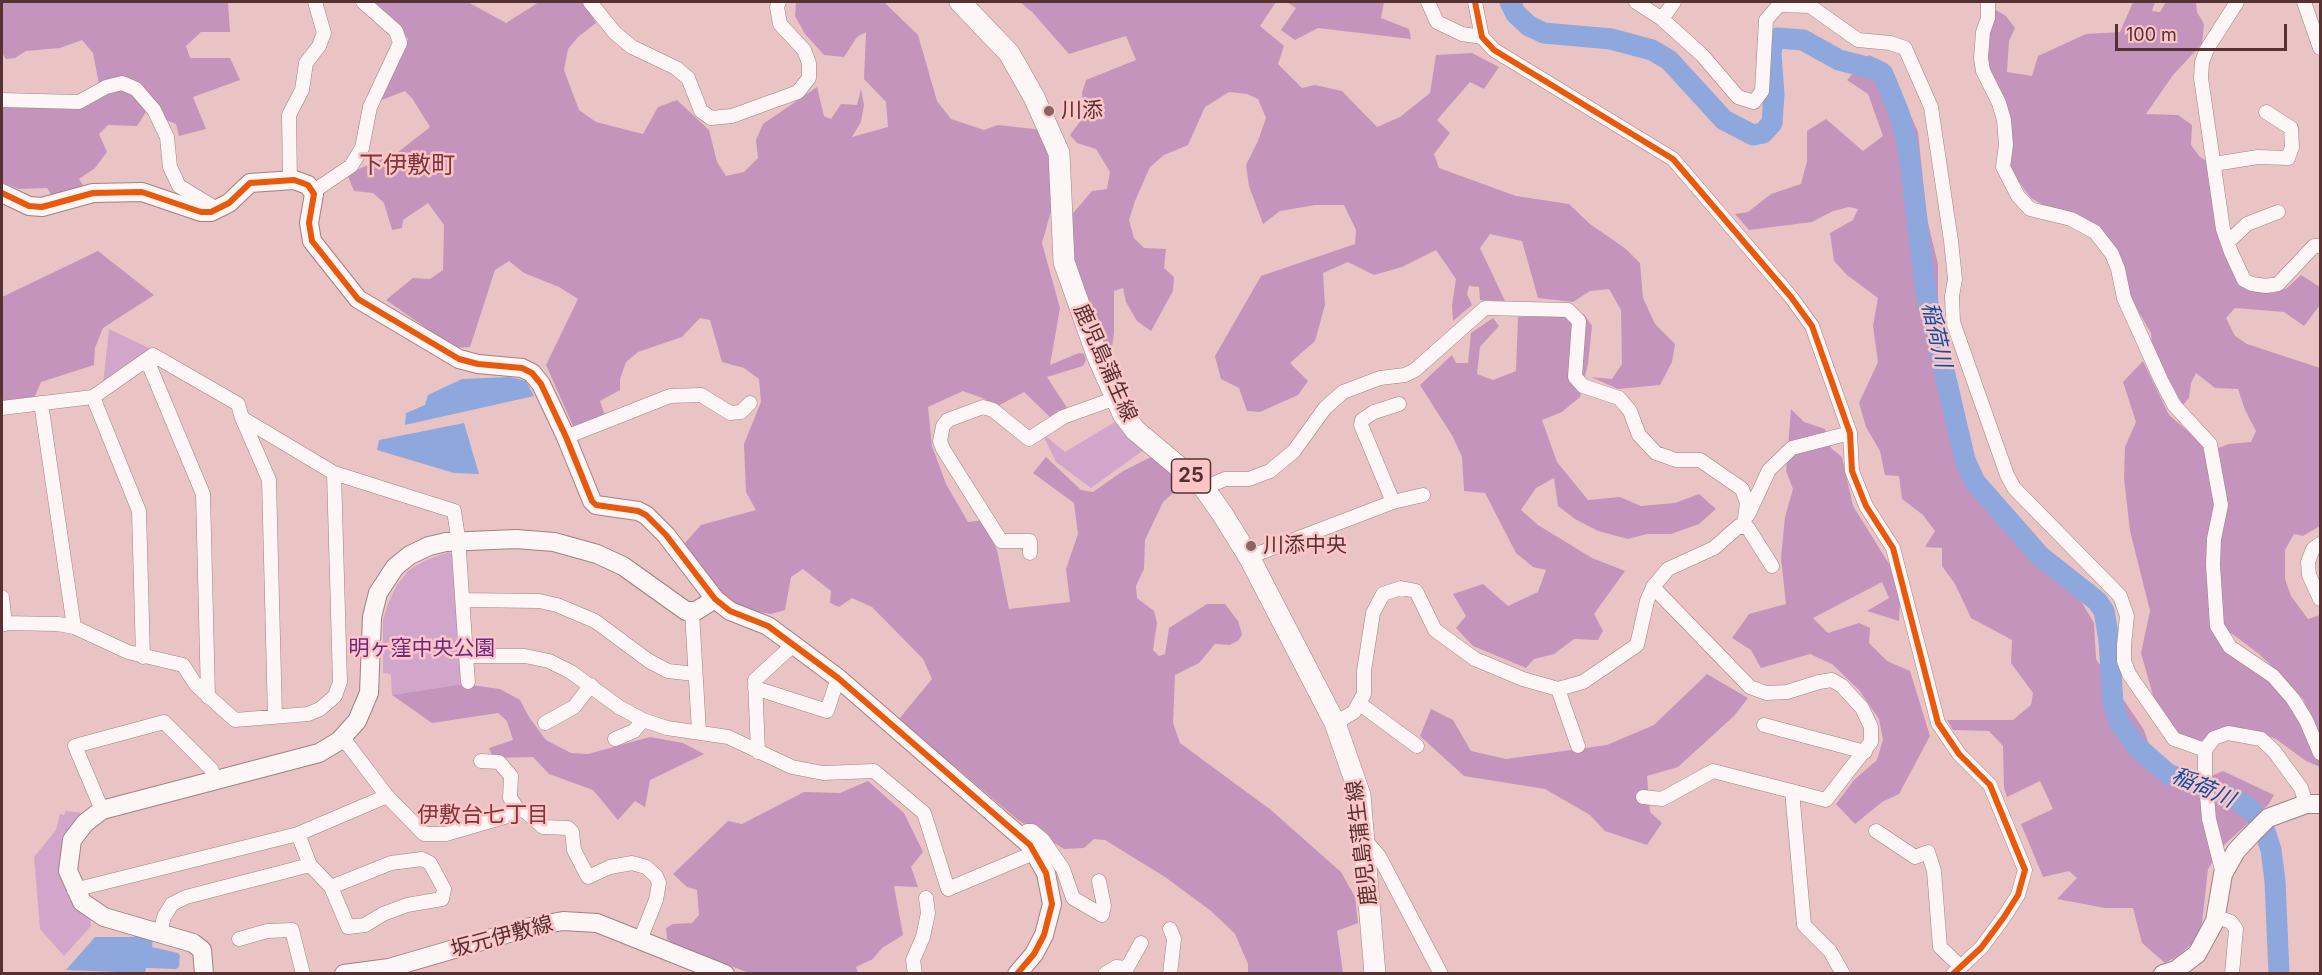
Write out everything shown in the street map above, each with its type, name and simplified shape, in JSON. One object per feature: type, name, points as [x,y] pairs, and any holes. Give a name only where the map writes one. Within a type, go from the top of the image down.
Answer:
[{"type":"main road","name":"鹿児島蒲生線","points":[[964,3],[1009,53],[1034,97],[1059,153],[1064,262],[1097,355],[1116,398],[1135,430],[1204,488],[1249,557],[1335,723],[1360,795],[1375,974]]},
{"type":"street","points":[[290,181],[289,115],[303,90],[306,63],[319,46],[324,33],[315,2]]},
{"type":"street","points":[[363,2],[396,31],[400,43],[370,107],[362,148],[351,166],[314,191],[309,223],[312,241],[358,299],[459,359],[478,364],[522,368],[532,373],[541,384],[567,437],[591,501],[596,505],[638,511],[646,515],[666,535],[715,599],[730,611],[768,626],[838,678],[1022,837],[1036,852],[1049,886],[1050,919],[1034,954],[1017,974]]},
{"type":"street","points":[[590,2],[615,33],[632,47],[676,68],[688,78],[701,111],[711,118],[732,116],[781,99],[798,92],[809,78],[809,63],[804,50],[780,24],[777,7],[779,2]]},
{"type":"street","points":[[1428,2],[1437,22],[1462,34],[1482,37]]},
{"type":"street","points":[[1475,2],[1482,37],[1494,50],[1673,159],[1791,297],[1812,326],[1850,433],[1852,471],[1866,506],[1893,548],[1938,723],[1959,754],[1990,785],[2025,870],[2018,894],[2004,917],[1981,948],[1956,970],[1940,947],[1934,871],[1928,852],[1915,857],[1876,831]]},
{"type":"street","points":[[1636,2],[1662,19],[1702,55],[1738,97],[1754,102],[1762,92],[1766,20],[1779,5],[1810,6],[1858,40],[1890,42],[1905,48],[1931,107],[1955,279],[1952,296],[1953,322],[2007,475],[2014,488],[2120,596],[2127,616],[2124,661],[2129,674],[2174,739],[2205,750]]},
{"type":"street","points":[[1662,19],[1674,2]]},
{"type":"street","points":[[1988,2],[1988,18],[1983,32],[1981,58],[1983,71],[1999,103],[2004,120],[2006,145],[2003,167],[2018,196],[2030,209],[2071,219],[2095,232],[2112,254],[2118,269],[2124,298],[2161,380],[2174,405],[2210,444],[2221,505],[2214,540],[2213,565],[2217,626],[2230,647],[2273,676],[2293,699],[2306,720],[2320,753]]},
{"type":"street","points":[[2237,2],[2212,39],[2202,62],[2201,78],[2228,242],[2238,271],[2244,279],[2252,284],[2266,286],[2278,285],[2314,246],[2320,246]]},
{"type":"street","points":[[2304,2],[2320,48]]},
{"type":"street","points":[[2,100],[79,102],[106,87],[122,83],[136,89],[154,110],[167,137],[170,167],[179,186],[218,210]]},
{"type":"street","points":[[2214,164],[2258,156],[2288,158],[2292,147],[2291,128],[2266,112]]},
{"type":"street","points":[[2,193],[29,206],[42,207],[93,193],[133,192],[172,201],[201,212],[218,210],[250,183],[301,182],[314,191]]},
{"type":"street","points":[[2228,242],[2247,224],[2278,212]]},
{"type":"street","points":[[1204,488],[1225,479],[1250,479],[1270,471],[1294,451],[1325,408],[1343,392],[1380,378],[1405,375],[1415,370],[1485,308],[1568,310],[1579,321],[1575,377],[1583,386],[1619,398],[1630,411],[1639,435],[1656,453],[1676,460],[1700,460],[1742,489],[1747,503],[1744,525]]},
{"type":"street","points":[[2,408],[93,397],[153,356],[238,404],[269,480],[275,717]]},
{"type":"street","points":[[147,360],[203,494],[208,696]]},
{"type":"street","points":[[567,437],[670,396],[700,395],[730,413],[741,412],[750,404]]},
{"type":"street","points":[[93,397],[139,511],[143,657]]},
{"type":"street","points":[[1030,553],[1030,541],[1001,541],[943,449],[940,441],[943,426],[948,420],[982,407],[993,410],[1029,439],[1063,417],[1116,398]]},
{"type":"street","points":[[41,403],[74,627]]},
{"type":"street","points":[[1393,502],[1361,425],[1362,420],[1374,412],[1399,404]]},
{"type":"street","points":[[242,418],[334,473],[454,511],[459,541],[468,682]]},
{"type":"street","points":[[1335,723],[1354,712],[1364,694],[1364,671],[1373,613],[1383,594],[1401,588],[1416,591],[1435,630],[1475,659],[1523,679],[1558,689],[1583,682],[1636,645],[1653,587],[1668,568],[1714,548],[1731,532],[1744,525],[1769,470],[1792,448],[1850,433]]},
{"type":"street","points":[[2,597],[3,624],[58,624],[74,627],[143,657],[183,665],[208,696],[235,720],[308,714],[320,709],[335,696],[340,682],[334,473]]},
{"type":"street","points":[[1249,557],[1393,502],[1423,495]]},
{"type":"street","points":[[1744,525],[1752,533],[1772,566]]},
{"type":"street","points":[[204,974],[202,950],[193,943],[94,912],[82,902],[74,890],[67,861],[72,840],[85,823],[102,810],[319,753],[343,738],[357,721],[369,693],[372,617],[382,586],[395,567],[410,555],[429,546],[459,541],[533,539],[579,548],[623,566],[681,608],[692,612],[715,599]]},
{"type":"street","points":[[2320,544],[2313,549],[2308,562],[2309,575],[2320,599]]},
{"type":"street","points":[[1643,797],[1662,800],[1713,771],[1826,800],[1871,742],[1871,727],[1862,708],[1842,686],[1832,680],[1787,692],[1767,693],[1750,687],[1653,587]]},
{"type":"street","points":[[463,600],[539,602],[558,605],[595,621],[649,661],[668,671],[695,674]]},
{"type":"street","points":[[692,612],[699,732]]},
{"type":"street","points":[[758,752],[754,680],[793,645]]},
{"type":"street","points":[[466,656],[533,658],[571,672],[619,707],[643,720],[667,728],[728,737],[792,767],[823,773],[874,771],[924,813],[948,889],[1036,852]]},
{"type":"street","points":[[754,688],[827,711],[838,678]]},
{"type":"street","points":[[545,723],[574,707],[591,686]]},
{"type":"street","points":[[1558,689],[1578,746]]},
{"type":"street","points":[[1360,704],[1417,746]]},
{"type":"street","points":[[615,739],[634,731],[643,720]]},
{"type":"street","points":[[102,810],[75,746],[164,722],[211,769],[216,780]]},
{"type":"street","points":[[1764,725],[1865,752]]},
{"type":"street","points":[[2163,974],[2176,970],[2197,954],[2216,916],[2223,874],[2236,851],[2268,818],[2313,804],[2274,751],[2261,739],[2228,733],[2214,738],[2205,750],[2209,819],[2223,874]]},
{"type":"street","points":[[343,738],[387,796],[424,834],[446,834],[508,816],[518,809]]},
{"type":"street","points":[[481,761],[499,762],[511,776],[510,798],[518,809],[526,812],[543,827],[568,828],[572,832],[574,850],[588,877],[609,867],[632,863],[646,867],[657,876],[659,883],[656,900],[640,940]]},
{"type":"street","points":[[1792,791],[1804,925],[1830,951],[1843,974]]},
{"type":"street","points":[[74,890],[298,834],[387,796]]},
{"type":"street","points":[[1022,837],[1027,831],[1032,831],[1043,840],[1063,869],[1072,898],[1102,915],[1104,906],[1099,881]]},
{"type":"street","points":[[298,834],[310,865],[331,887],[348,927],[365,925],[383,914],[407,905],[442,898],[444,889],[430,863],[422,859],[391,863],[331,887]]},
{"type":"street","points":[[1365,840],[1379,856],[1441,974]]},
{"type":"street","points":[[160,933],[164,917],[172,904],[186,897],[310,865]]},
{"type":"street","points":[[915,974],[914,960],[923,937],[928,913],[926,898]]},
{"type":"street","points":[[2216,916],[2231,922],[2236,929],[2232,974]]},
{"type":"street","name":"坂元伊敷線","points":[[344,974],[389,968],[530,927],[563,921],[597,923],[725,974]]},
{"type":"street","points":[[1170,929],[1174,939],[1170,974]]},
{"type":"street","points":[[239,939],[267,931],[292,930],[303,974]]},
{"type":"street","points":[[1105,974],[1116,967],[1127,968],[1141,943]]},
{"type":"green space","points":[[109,329],[151,349],[103,384]]},
{"type":"green space","points":[[1115,422],[1145,449],[1091,488],[1056,462],[1042,433],[1065,452]]},
{"type":"green space","name":"明ヶ窪中央公園","points":[[449,552],[454,556],[463,684],[392,695],[391,674],[383,673],[383,620],[388,604],[397,585],[409,570],[426,560]]},
{"type":"green space","points":[[66,811],[83,813],[64,840],[61,873],[73,903],[90,917],[91,926],[64,956],[40,929],[34,857],[56,830],[60,814],[64,815]]},
{"type":"shaded area","points":[[2,2],[228,2],[230,32],[201,32],[186,46],[190,58],[230,58],[240,80],[193,97],[206,129],[179,136],[176,124],[166,120],[151,104],[137,126],[108,125],[99,134],[107,152],[95,168],[79,179],[86,190],[53,197],[47,188],[19,189],[2,182],[2,103],[80,104],[99,85],[93,53],[82,40],[60,48],[26,51],[15,58],[6,59],[2,53]]},
{"type":"shaded area","points":[[374,2],[468,2],[506,23],[539,2],[585,2],[596,23],[578,37],[568,49],[564,70],[579,110],[596,122],[643,134],[658,107],[677,100],[709,130],[717,162],[726,176],[744,172],[758,158],[756,140],[763,124],[817,87],[824,116],[831,119],[841,104],[857,105],[861,89],[864,105],[861,122],[852,137],[888,127],[886,102],[864,79],[866,32],[857,37],[844,57],[824,55],[805,34],[795,16],[796,2],[884,2],[918,35],[937,101],[951,119],[984,130],[998,125],[1043,130],[1051,147],[1055,197],[1042,243],[1060,308],[1050,365],[1079,353],[1084,354],[1086,360],[1083,366],[1047,377],[1069,411],[1052,419],[1024,392],[996,407],[989,406],[985,399],[963,391],[928,407],[932,446],[946,484],[968,522],[983,520],[997,550],[1009,609],[1070,602],[1066,569],[1078,534],[1074,503],[1033,473],[1046,457],[1081,490],[1093,492],[1123,471],[1153,456],[1186,482],[1163,502],[1145,540],[1144,569],[1136,586],[1137,598],[1154,611],[1157,623],[1153,650],[1159,656],[1165,654],[1169,628],[1207,604],[1225,604],[1238,621],[1242,634],[1239,640],[1230,645],[1215,644],[1199,663],[1175,675],[1173,723],[1180,743],[1271,810],[1341,872],[1355,897],[1358,923],[1337,931],[1343,973],[1248,973],[1248,964],[1235,934],[1211,911],[1165,877],[1105,840],[1094,839],[1084,848],[1064,849],[1018,820],[899,719],[932,679],[923,659],[872,607],[852,598],[839,607],[830,603],[831,591],[803,569],[791,577],[785,610],[771,614],[752,611],[728,601],[684,544],[701,525],[756,510],[746,492],[744,444],[761,402],[759,379],[744,368],[722,362],[710,320],[700,318],[682,337],[638,352],[626,362],[620,379],[620,390],[600,401],[605,416],[573,426],[546,365],[578,299],[559,287],[524,273],[509,261],[495,270],[470,347],[455,348],[386,300],[413,278],[430,279],[443,270],[444,225],[428,203],[403,220],[402,228],[392,230],[384,203],[373,193],[354,191],[347,174],[397,153],[430,127],[405,91],[379,101],[408,39],[394,20]]},
{"type":"shaded area","points":[[1020,2],[1276,2],[1260,26],[1284,46],[1278,64],[1302,88],[1315,85],[1342,91],[1377,127],[1400,117],[1430,93],[1436,55],[1472,53],[1499,67],[1484,89],[1470,82],[1437,120],[1450,133],[1434,154],[1439,168],[1516,196],[1569,204],[1590,224],[1626,249],[1640,263],[1643,298],[1655,324],[1675,344],[1672,362],[1660,385],[1618,389],[1591,377],[1612,379],[1622,364],[1621,310],[1609,289],[1590,291],[1573,302],[1538,298],[1522,241],[1490,234],[1480,248],[1505,301],[1480,300],[1479,287],[1469,286],[1467,294],[1472,305],[1453,321],[1452,305],[1456,279],[1436,250],[1402,267],[1374,275],[1348,262],[1323,273],[1325,305],[1315,341],[1290,363],[1308,381],[1298,395],[1260,412],[1247,411],[1239,388],[1221,379],[1215,356],[1261,276],[1355,244],[1356,230],[1344,205],[1315,205],[1280,211],[1263,224],[1249,186],[1246,165],[1266,118],[1258,99],[1247,94],[1229,92],[1205,107],[1188,145],[1164,155],[1150,167],[1135,201],[1129,220],[1134,238],[1144,248],[1166,249],[1164,268],[1174,277],[1173,291],[1151,331],[1137,321],[1126,302],[1123,288],[1114,291],[1114,333],[1109,370],[1072,265],[1067,220],[1092,191],[1107,189],[1110,172],[1096,149],[1077,143],[1070,135],[1084,116],[1082,93],[1086,80],[1136,60],[1126,36],[1069,54],[1033,13]]},
{"type":"shaded area","points":[[1287,2],[1384,2],[1381,18],[1409,29],[1411,39],[1318,28],[1295,40],[1281,30],[1296,8]]},
{"type":"shaded area","points":[[2133,2],[2155,2],[2152,11],[2160,12],[2166,2],[2196,2],[2197,12],[2204,24],[2202,44],[2173,75],[2146,114],[2178,115],[2192,125],[2191,145],[2200,157],[2220,169],[2224,224],[2253,284],[2273,293],[2287,288],[2301,275],[2320,287],[2320,305],[2304,326],[2284,312],[2235,308],[2226,318],[2235,336],[2247,344],[2320,368],[2320,526],[2303,536],[2294,534],[2285,550],[2285,579],[2291,596],[2308,619],[2320,615],[2320,740],[2303,699],[2279,673],[2231,633],[2224,640],[2274,684],[2301,722],[2320,762],[2320,767],[2306,761],[2276,739],[2250,729],[2226,728],[2197,743],[2182,737],[2168,725],[2156,706],[2141,653],[2150,611],[2130,531],[2124,478],[2125,447],[2136,422],[2123,382],[2143,361],[2169,415],[2202,443],[2206,459],[2218,469],[2218,448],[2229,444],[2251,442],[2256,431],[2245,410],[2238,389],[2215,388],[2196,373],[2191,383],[2189,398],[2183,405],[2152,349],[2151,333],[2128,294],[2108,242],[2086,219],[2045,206],[2031,198],[2013,174],[1983,58],[1994,9],[2006,16],[2015,28],[2009,41],[2007,72],[2032,76],[2038,56],[2086,34],[2120,32]]},
{"type":"shaded area","points":[[1869,55],[1888,64],[1918,132],[1927,219],[1938,264],[1938,305],[1949,423],[1973,495],[2041,568],[2081,601],[2094,623],[2096,659],[2144,730],[2153,756],[2183,776],[2198,778],[2223,771],[2274,795],[2268,805],[2223,846],[2208,869],[2202,923],[2194,942],[2178,956],[2165,963],[2142,943],[2133,908],[2105,908],[2057,899],[2077,878],[2069,871],[2043,877],[2021,824],[2053,809],[2040,781],[2007,797],[2004,788],[2003,746],[1989,731],[1953,730],[1947,720],[2013,720],[2031,705],[2033,693],[2011,663],[2012,640],[1971,618],[1955,584],[1942,566],[1942,548],[1925,547],[1935,531],[1923,515],[1902,499],[1899,476],[1885,475],[1880,451],[1866,427],[1859,403],[1878,362],[1873,326],[1878,298],[1847,275],[1834,261],[1830,233],[1853,220],[1858,209],[1849,207],[1833,211],[1812,222],[1749,230],[1735,214],[1748,212],[1771,194],[1801,184],[1807,161],[1807,131],[1826,119],[1863,151],[1883,136],[1868,94],[1847,80]]},
{"type":"shaded area","points":[[98,251],[154,295],[103,328],[95,348],[94,365],[41,382],[32,403],[2,402],[2,297]]},
{"type":"shaded area","points":[[1584,314],[1592,326],[1588,364],[1580,397],[1562,412],[1542,420],[1557,462],[1588,500],[1620,497],[1641,506],[1675,503],[1699,494],[1716,509],[1699,524],[1671,534],[1647,534],[1628,539],[1598,531],[1575,519],[1558,506],[1554,478],[1536,488],[1521,510],[1538,525],[1592,558],[1625,571],[1594,614],[1603,631],[1598,640],[1574,639],[1554,654],[1534,659],[1526,668],[1473,646],[1456,628],[1466,616],[1453,594],[1483,584],[1508,606],[1538,592],[1546,570],[1533,567],[1516,553],[1485,493],[1464,491],[1462,457],[1453,437],[1420,385],[1452,355],[1456,363],[1468,363],[1471,333],[1493,318],[1499,326],[1480,347],[1477,374],[1493,380],[1516,371],[1518,317]]},
{"type":"shaded area","points":[[1791,409],[1804,422],[1825,429],[1831,448],[1842,457],[1853,506],[1891,567],[1900,602],[1899,621],[1867,611],[1889,598],[1882,582],[1813,618],[1828,633],[1859,623],[1870,628],[1869,643],[1887,661],[1910,671],[1930,736],[1899,794],[1882,802],[1855,824],[1836,804],[1854,780],[1877,760],[1883,740],[1879,719],[1859,690],[1832,664],[1810,654],[1761,668],[1751,650],[1732,638],[1749,614],[1786,604],[1781,558],[1785,517],[1793,489],[1786,471]]},
{"type":"shaded area","points":[[1707,674],[1748,698],[1734,716],[1678,767],[1647,776],[1650,812],[1662,823],[1647,845],[1605,831],[1590,815],[1545,789],[1464,776],[1420,736],[1431,709],[1453,720],[1471,751],[1506,759],[1607,745],[1654,725]]},
{"type":"shaded area","points":[[463,684],[500,689],[520,700],[546,740],[571,753],[588,754],[650,737],[683,743],[704,754],[650,780],[645,807],[635,801],[618,820],[593,790],[549,774],[533,757],[493,758],[489,748],[513,740],[507,721],[498,713],[432,723],[392,695]]},
{"type":"shaded area","points":[[868,781],[904,813],[923,852],[911,867],[918,887],[894,886],[903,935],[882,948],[873,959],[856,967],[858,973],[749,973],[676,945],[667,939],[666,928],[673,924],[692,923],[699,915],[697,890],[687,887],[673,874],[728,821],[742,824],[804,792],[840,793]]},
{"type":"water","points":[[510,377],[526,381],[534,396],[405,425],[406,413],[425,405],[428,395],[462,379]]},
{"type":"water","points":[[464,423],[479,474],[454,473],[377,450],[379,440]]},
{"type":"water","points":[[134,934],[153,938],[152,947],[178,953],[179,967],[176,969],[146,968],[145,973],[66,970],[95,937],[134,937]]},
{"type":"waterway","name":"稲荷川","points":[[1510,2],[1516,14],[1529,26],[1544,33],[1611,39],[1652,50],[1669,60],[1724,120],[1753,135],[1763,133],[1772,123],[1774,94],[1771,54],[1772,46],[1778,38],[1803,40],[1839,60],[1874,69],[1883,74],[1899,113],[1908,146],[1926,294],[1965,460],[1975,482],[2040,556],[2097,601],[2104,611],[2109,640],[2113,704],[2119,722],[2136,746],[2168,774],[2236,799],[2251,810],[2263,825],[2271,850],[2275,881],[2279,974]]},
{"type":"cycle path","points":[[1475,2],[1482,37],[1494,50],[1673,159],[1791,297],[1812,326],[1850,433],[1852,471],[1866,506],[1893,548],[1938,723],[1959,754],[1990,785],[2025,870],[2018,895],[2004,917],[1981,948],[1953,974]]},
{"type":"cycle path","points":[[2,193],[29,206],[42,207],[93,193],[142,192],[201,212],[211,212],[229,203],[250,183],[294,180],[308,185],[314,194],[309,223],[312,241],[358,299],[459,359],[478,364],[522,368],[532,373],[541,384],[592,501],[596,505],[638,511],[646,515],[666,535],[715,599],[730,611],[768,626],[838,678],[1030,845],[1046,873],[1052,904],[1044,935],[1034,954],[1017,974]]},
{"type":"place","name":"川添","points":[[1049,111]]},
{"type":"place","name":"川添中央","points":[[1251,546]]},
{"type":"district","name":"下伊敷町","points":[[407,166]]},
{"type":"district","name":"伊敷台七丁目","points":[[483,815]]}]
